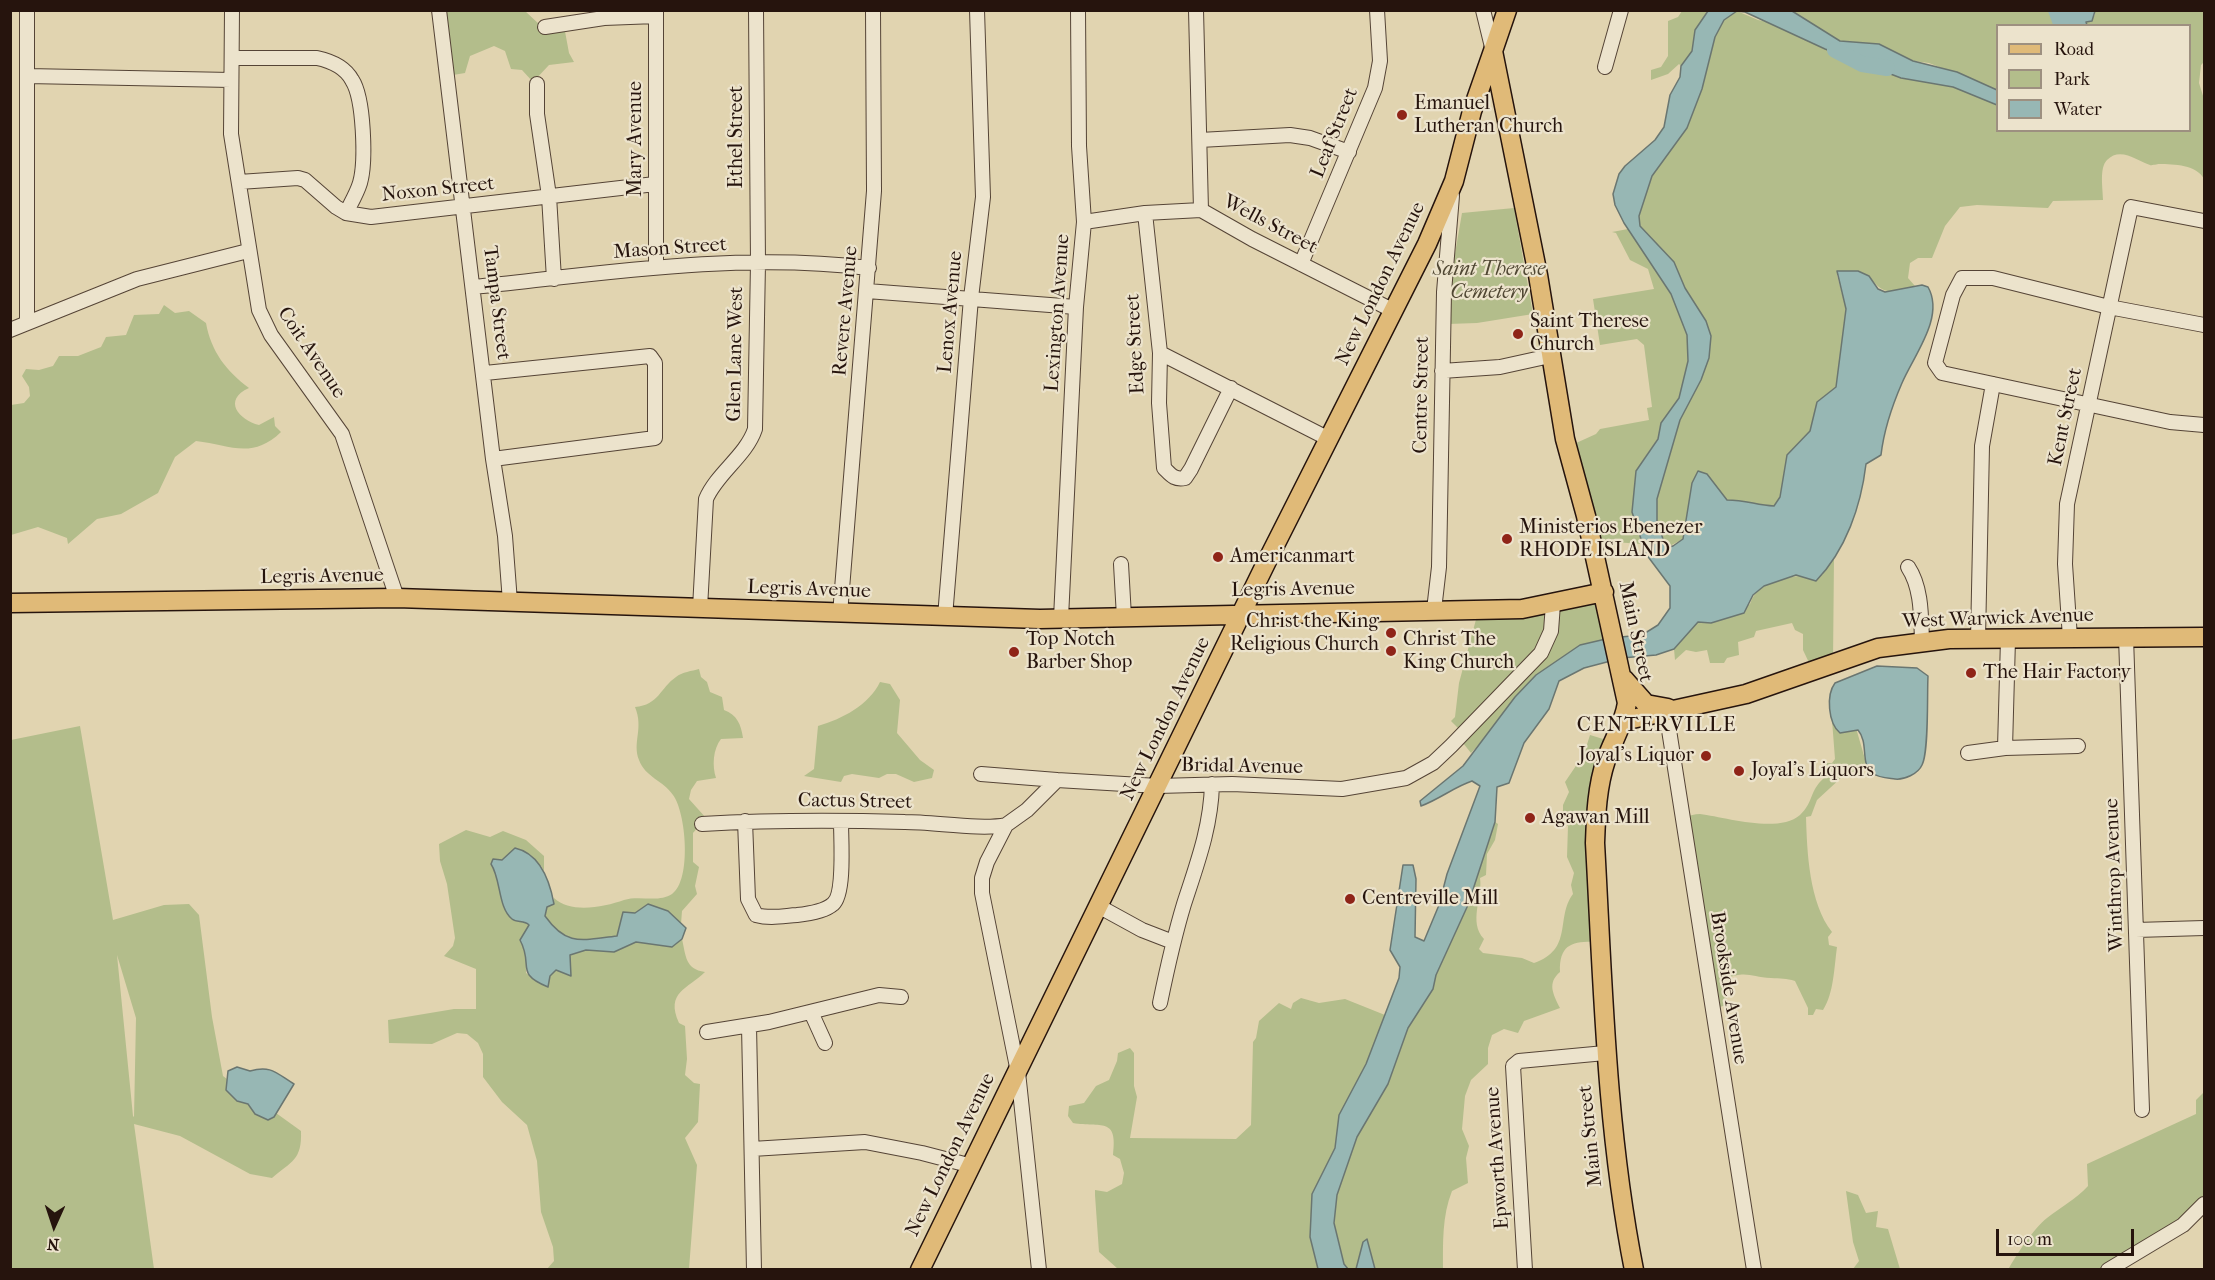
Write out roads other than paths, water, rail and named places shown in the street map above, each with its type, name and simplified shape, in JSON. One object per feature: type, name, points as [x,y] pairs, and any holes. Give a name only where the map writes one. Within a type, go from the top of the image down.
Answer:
[{"type":"main road","points":[[1493,51],[1507,10]]},
{"type":"main road","name":"New London Avenue","points":[[920,1269],[1394,311],[1454,181],[1472,111],[1493,51]]},
{"type":"main road","name":"Main Street","points":[[1493,51],[1520,184],[1572,471],[1587,516],[1627,703],[1623,722],[1606,760],[1596,802],[1595,843],[1605,1053],[1614,1151],[1634,1269]]},
{"type":"main road","name":"Legris Avenue","points":[[10,603],[397,598],[840,614],[1061,618],[1522,609],[1604,592]]},
{"type":"main road","name":"West Warwick Avenue","points":[[1623,722],[1752,692],[1878,648],[1922,641],[2205,637]]},
{"type":"main road","points":[[1623,678],[1646,704],[1672,710]]},
{"type":"street","points":[[27,10],[27,322]]},
{"type":"street","name":"Coit Avenue","points":[[232,10],[231,134],[259,310],[271,335],[342,434],[397,598]]},
{"type":"street","name":"Tampa Street","points":[[439,10],[485,373],[493,459],[505,536],[510,602]]},
{"type":"street","name":"Ethel Street","points":[[756,10],[758,264]]},
{"type":"street","name":"Revere Avenue","points":[[840,614],[869,268],[875,138],[873,10]]},
{"type":"street","name":"Lenox Avenue","points":[[945,617],[971,298],[983,197],[976,10]]},
{"type":"street","name":"Lexington Avenue","points":[[1061,618],[1076,307],[1084,222],[1079,147],[1078,10]]},
{"type":"street","points":[[1196,10],[1201,210]]},
{"type":"street","name":"Leaf Street","points":[[1300,264],[1350,152],[1375,88],[1380,61],[1377,10]]},
{"type":"street","points":[[1482,10],[1493,51]]},
{"type":"street","points":[[1605,67],[1621,10]]},
{"type":"street","points":[[545,27],[656,13]]},
{"type":"street","name":"Mary Avenue","points":[[656,13],[656,267]]},
{"type":"street","points":[[232,58],[317,58],[329,61],[341,68],[352,79],[357,91],[363,151],[360,183],[346,213],[305,180],[298,178],[239,182]]},
{"type":"street","points":[[27,76],[231,81]]},
{"type":"street","points":[[537,84],[537,114],[549,196],[554,279]]},
{"type":"street","points":[[1200,140],[1290,135],[1310,138],[1350,152]]},
{"type":"street","name":"Centre Street","points":[[1434,610],[1439,567],[1444,292],[1454,181]]},
{"type":"street","name":"Noxon Street","points":[[346,213],[371,217],[655,184]]},
{"type":"street","name":"Kent Street","points":[[2070,638],[2065,564],[2067,504],[2131,207],[2205,221]]},
{"type":"street","name":"Wells Street","points":[[1084,222],[1145,213],[1201,210],[1217,221],[1394,311]]},
{"type":"street","name":"Edge Street","points":[[1145,213],[1160,353],[1159,403],[1164,468],[1167,472],[1178,479],[1185,478],[1231,388]]},
{"type":"street","points":[[10,330],[137,279],[248,251]]},
{"type":"street","name":"Mason Street","points":[[474,287],[656,267],[819,262],[869,268]]},
{"type":"street","name":"Glen Lane West","points":[[700,608],[706,499],[710,488],[751,440],[755,429],[758,264]]},
{"type":"street","points":[[2205,325],[2109,307],[1993,278],[1962,278],[1953,295],[1935,363],[1942,373],[2170,422],[2205,425]]},
{"type":"street","points":[[867,291],[1076,307]]},
{"type":"street","points":[[1160,353],[1329,439]]},
{"type":"street","points":[[485,373],[650,356],[655,363],[656,438],[493,459]]},
{"type":"street","points":[[1442,371],[1500,367],[1550,356]]},
{"type":"street","points":[[1978,639],[1983,437],[1993,384]]},
{"type":"street","points":[[1121,564],[1124,617]]},
{"type":"street","points":[[1908,567],[1915,577],[1921,612],[1922,641]]},
{"type":"street","name":"Bridal Avenue","points":[[981,774],[1158,786],[1212,784],[1342,789],[1406,778],[1433,763],[1541,653],[1551,631],[1553,604]]},
{"type":"street","name":"Winthrop Avenue","points":[[2126,638],[2142,1110]]},
{"type":"street","points":[[2005,748],[2008,639]]},
{"type":"street","name":"Brookside Avenue","points":[[1672,710],[1754,1269]]},
{"type":"street","points":[[1968,753],[2005,748],[2079,746]]},
{"type":"street","points":[[1039,1269],[1018,1072],[982,893],[982,878],[987,862],[1006,825],[1027,810],[1057,780]]},
{"type":"street","points":[[1160,1003],[1173,942],[1204,845],[1210,818],[1212,784]]},
{"type":"street","points":[[745,821],[748,899],[756,915],[766,918],[803,915],[832,905],[838,898],[841,822]]},
{"type":"street","name":"Cactus Street","points":[[702,824],[745,821],[956,823],[993,827],[1006,825]]},
{"type":"street","points":[[1100,907],[1142,930],[1173,942]]},
{"type":"street","points":[[2136,930],[2205,928]]},
{"type":"street","points":[[707,1032],[749,1026],[879,995],[901,998]]},
{"type":"street","points":[[812,1012],[825,1043]]},
{"type":"street","points":[[749,1026],[754,1269]]},
{"type":"street","name":"Epworth Avenue","points":[[1525,1269],[1513,1066],[1519,1061],[1605,1053]]},
{"type":"street","points":[[752,1149],[865,1143],[922,1153],[972,1166]]},
{"type":"street","points":[[2108,1269],[2183,1225],[2203,1208]]},
{"type":"water","points":[[1708,11],[1737,11],[1724,20],[1715,37],[1702,89],[1687,128],[1652,176],[1639,216],[1640,226],[1674,262],[1685,288],[1706,321],[1711,336],[1709,358],[1701,380],[1680,420],[1657,499],[1657,521],[1666,548],[1683,539],[1692,483],[1698,471],[1707,474],[1727,500],[1774,506],[1780,497],[1787,455],[1810,431],[1817,402],[1836,387],[1846,309],[1837,271],[1858,271],[1869,276],[1878,289],[1885,292],[1922,285],[1928,287],[1933,311],[1926,336],[1895,400],[1886,427],[1881,455],[1866,464],[1856,511],[1844,541],[1827,569],[1816,581],[1796,575],[1764,586],[1753,595],[1744,613],[1711,623],[1698,622],[1674,649],[1656,655],[1622,658],[1584,668],[1559,681],[1549,709],[1524,743],[1509,783],[1497,787],[1495,822],[1468,905],[1436,975],[1433,989],[1408,1028],[1388,1084],[1357,1137],[1337,1195],[1334,1223],[1344,1264],[1348,1269],[1318,1269],[1310,1237],[1312,1194],[1335,1148],[1339,1115],[1366,1064],[1399,978],[1400,967],[1390,950],[1403,865],[1413,865],[1416,879],[1415,937],[1424,941],[1439,905],[1447,874],[1480,786],[1472,781],[1421,806],[1420,801],[1463,766],[1515,697],[1536,675],[1580,645],[1610,638],[1642,635],[1658,625],[1670,608],[1670,586],[1646,554],[1632,512],[1636,471],[1658,439],[1661,423],[1679,398],[1688,361],[1687,335],[1671,294],[1624,223],[1615,205],[1613,194],[1619,174],[1625,166],[1655,140],[1664,127],[1670,95],[1680,77],[1681,66],[1692,51],[1695,30]]},
{"type":"water","points":[[1737,11],[1792,11],[1840,41],[1879,44],[1913,61],[1957,72],[1996,90],[1996,105],[1953,87],[1901,78],[1825,49],[1745,12]]},
{"type":"water","points":[[2059,11],[2095,11],[2092,21],[2086,22],[2087,24],[2063,24]]},
{"type":"water","points":[[1877,666],[1917,668],[1928,676],[1927,736],[1924,758],[1922,765],[1910,776],[1895,779],[1883,778],[1872,773],[1866,764],[1863,741],[1858,730],[1840,733],[1833,723],[1829,701],[1835,683]]},
{"type":"water","points":[[515,848],[532,856],[543,870],[554,904],[547,907],[545,916],[553,926],[568,937],[585,940],[617,936],[623,912],[635,913],[648,904],[668,911],[686,928],[682,939],[672,947],[636,942],[614,952],[586,950],[570,955],[571,976],[556,970],[550,976],[548,987],[538,982],[528,973],[526,956],[520,940],[529,925],[512,919],[507,914],[491,864],[493,859],[502,860]]},
{"type":"water","points":[[237,1067],[250,1071],[268,1070],[278,1073],[294,1084],[274,1117],[268,1120],[255,1114],[248,1104],[237,1101],[226,1090],[228,1071]]},
{"type":"water","points":[[1367,1239],[1375,1269],[1356,1269],[1363,1242]]},
{"type":"waterway","points":[[2056,10],[2061,24]]},
{"type":"waterway","points":[[1835,50],[1862,64],[1887,68]]},
{"type":"place","name":"Emanuel Lutheran Church","points":[[1402,115]]},
{"type":"place","name":"Saint Therese Church","points":[[1518,334]]},
{"type":"place","name":"Ministerios Ebenezer RHODE ISLAND","points":[[1507,539]]},
{"type":"place","name":"Americanmart","points":[[1218,557]]},
{"type":"place","name":"Christ the King Religious Church","points":[[1391,633]]},
{"type":"place","name":"Christ The King Church","points":[[1391,651]]},
{"type":"place","name":"Top Notch Barber Shop","points":[[1014,652]]},
{"type":"place","name":"The Hair Factory","points":[[1971,673]]},
{"type":"place","name":"Joyal's Liquor","points":[[1706,756]]},
{"type":"place","name":"Joyal's Liquors","points":[[1739,771]]},
{"type":"place","name":"Agawan Mill","points":[[1530,818]]},
{"type":"place","name":"Centreville Mill","points":[[1350,899]]},
{"type":"district","name":"CENTERVILLE","points":[[1657,726]]},
{"type":"park label","name":"Saint Therese Cemetery","points":[[1489,282]]}]
